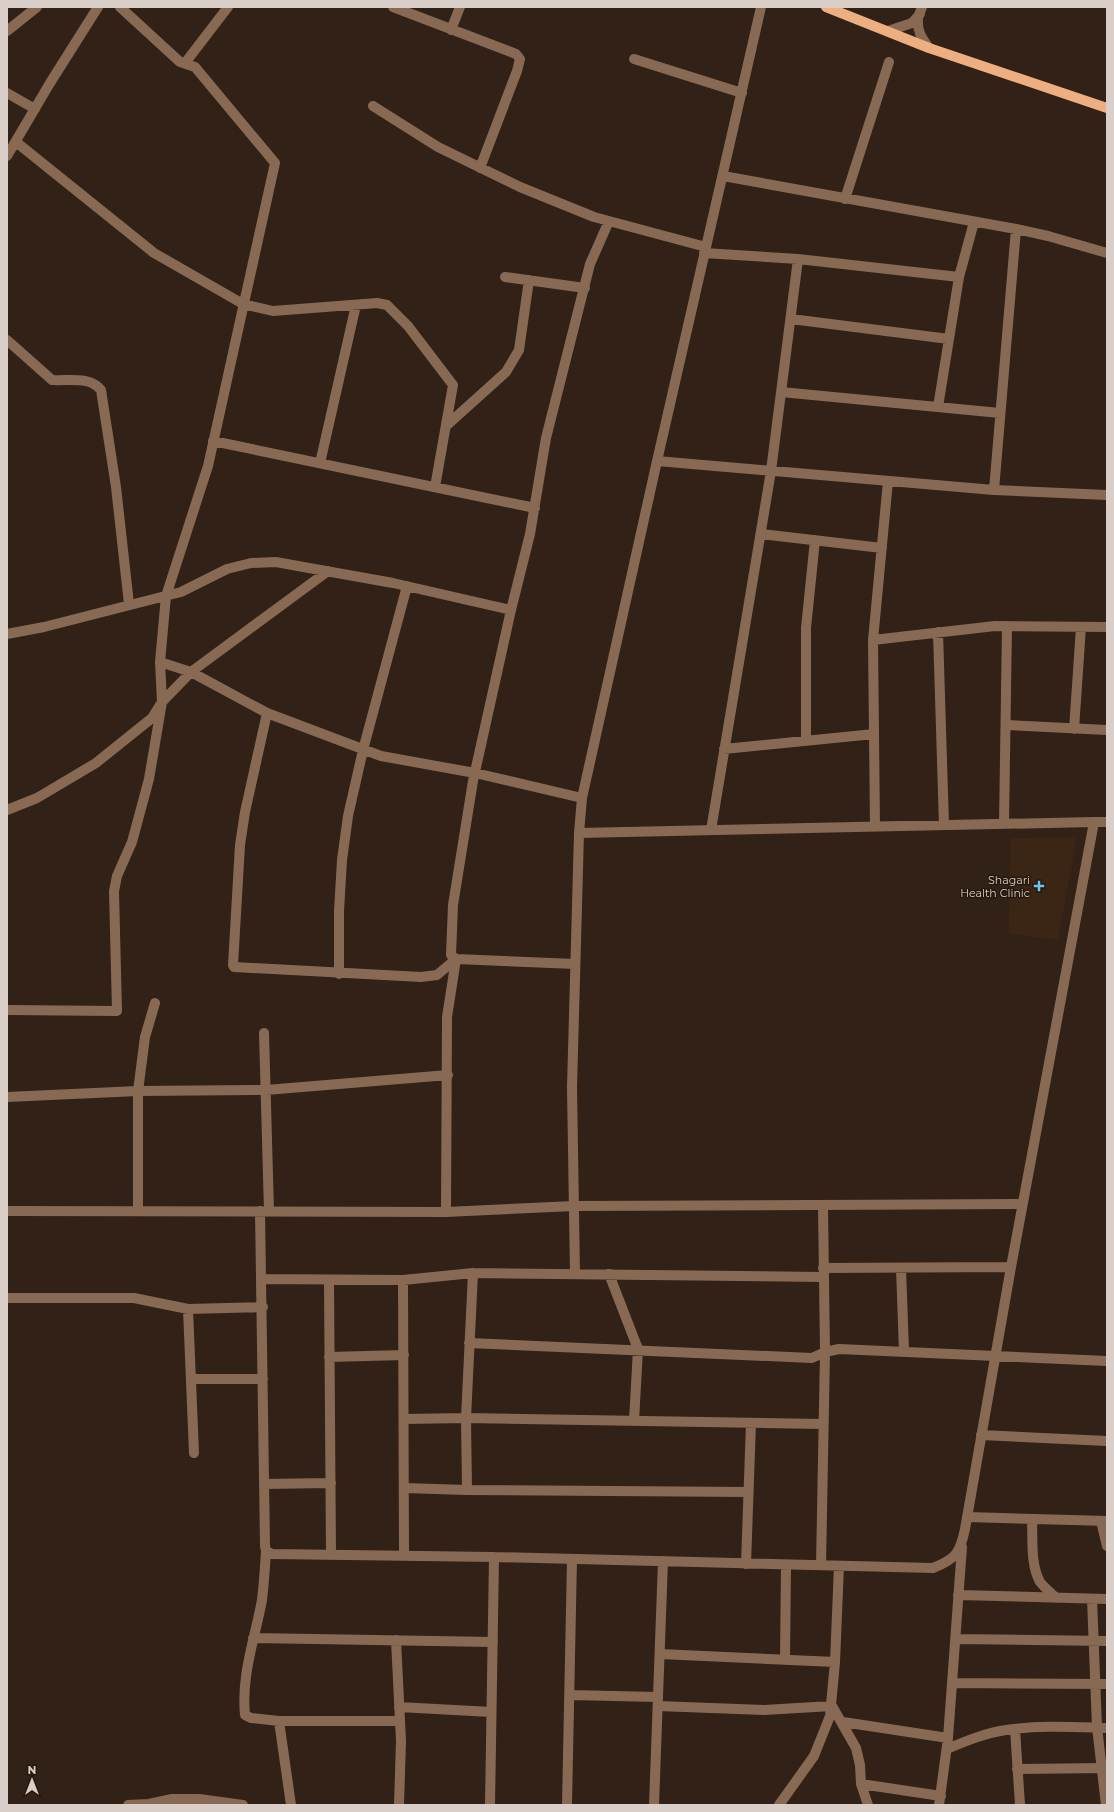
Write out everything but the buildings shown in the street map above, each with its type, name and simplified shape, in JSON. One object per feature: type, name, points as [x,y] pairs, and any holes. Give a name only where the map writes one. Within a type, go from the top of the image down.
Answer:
[{"type":"main road","points":[[826,7],[929,48],[1107,108]]},
{"type":"street","points":[[7,31],[37,7]]},
{"type":"street","points":[[7,156],[98,7]]},
{"type":"street","points":[[7,1010],[117,1011],[114,891],[117,876],[132,842],[149,779],[162,702],[160,662],[166,596],[208,466],[275,163],[195,67],[180,62],[120,7]]},
{"type":"street","points":[[185,63],[228,7]]},
{"type":"street","points":[[393,7],[516,54],[520,59],[480,168]]},
{"type":"street","points":[[451,30],[460,7]]},
{"type":"street","points":[[575,1274],[572,1087],[579,833],[582,798],[657,460],[761,7]]},
{"type":"street","points":[[888,32],[912,23],[921,10]]},
{"type":"street","points":[[921,10],[918,17],[918,34],[929,48]]},
{"type":"street","points":[[634,59],[742,93]]},
{"type":"street","points":[[845,199],[888,62]]},
{"type":"street","points":[[7,93],[35,109]]},
{"type":"street","points":[[373,106],[438,147],[520,187],[594,217],[705,250],[959,277]]},
{"type":"street","points":[[16,142],[154,253],[243,304],[273,311],[377,303],[387,306],[408,326],[453,385],[435,487]]},
{"type":"street","points":[[723,176],[1016,229],[1048,236],[1107,253]]},
{"type":"street","points":[[575,964],[456,958],[451,955],[453,905],[475,773],[511,610],[530,534],[546,438],[590,264],[610,221]]},
{"type":"street","points":[[938,407],[959,277],[974,222]]},
{"type":"street","points":[[994,490],[1016,229]]},
{"type":"street","points":[[711,830],[771,470],[798,259]]},
{"type":"street","points":[[505,277],[584,288]]},
{"type":"street","points":[[446,426],[506,372],[518,350],[529,280]]},
{"type":"street","points":[[320,463],[356,305]]},
{"type":"street","points":[[791,319],[949,339]]},
{"type":"street","points":[[7,340],[52,380],[90,381],[96,384],[101,390],[116,487],[128,604]]},
{"type":"street","points":[[781,392],[1000,413]]},
{"type":"street","points":[[213,441],[535,508]]},
{"type":"street","points":[[657,460],[994,490],[1107,495]]},
{"type":"street","points":[[875,827],[873,640],[888,481]]},
{"type":"street","points":[[761,534],[882,548]]},
{"type":"street","points":[[806,741],[806,628],[814,540]]},
{"type":"street","points":[[7,634],[44,627],[128,604],[181,592],[228,570],[251,563],[276,562],[328,571],[407,586],[511,610]]},
{"type":"street","points":[[7,810],[36,798],[96,762],[152,718],[162,702],[191,672],[328,571]]},
{"type":"street","points":[[339,974],[338,911],[342,860],[348,816],[363,750],[407,586]]},
{"type":"street","points":[[873,640],[938,632],[1007,626],[1107,627]]},
{"type":"street","points":[[1004,824],[1007,626]]},
{"type":"street","points":[[1074,728],[1081,627]]},
{"type":"street","points":[[938,632],[944,825]]},
{"type":"street","points":[[160,662],[191,672],[268,713],[381,756],[475,773],[582,798]]},
{"type":"street","points":[[268,713],[245,812],[240,845],[233,965],[238,968],[421,977],[437,975],[456,958]]},
{"type":"street","points":[[1006,726],[1107,730]]},
{"type":"street","points":[[724,749],[874,734]]},
{"type":"street","points":[[861,1784],[940,1800],[948,1749],[962,1543],[1022,1204],[1094,822]]},
{"type":"street","points":[[579,833],[1107,822]]},
{"type":"street","points":[[446,1212],[448,1075],[447,1017],[456,958]]},
{"type":"street","points":[[138,1211],[138,1091],[145,1036],[155,1003]]},
{"type":"street","points":[[264,1033],[266,1090],[265,1211],[262,1279],[264,1546],[266,1551],[262,1600],[248,1662],[244,1701],[245,1715],[252,1718],[279,1720],[400,1721]]},
{"type":"street","points":[[7,1097],[138,1091],[266,1090],[448,1075]]},
{"type":"street","points":[[7,1211],[446,1212],[574,1206],[1022,1204]]},
{"type":"street","points":[[821,1565],[822,1424],[825,1352],[823,1206]]},
{"type":"street","points":[[262,1279],[404,1280],[473,1273],[610,1274],[823,1272],[901,1268],[1011,1267]]},
{"type":"street","points":[[901,1268],[904,1351]]},
{"type":"street","points":[[467,1490],[466,1418],[473,1273]]},
{"type":"street","points":[[610,1274],[638,1349],[634,1421]]},
{"type":"street","points":[[329,1280],[331,1554]]},
{"type":"street","points":[[404,1280],[404,1555]]},
{"type":"street","points":[[7,1298],[134,1298],[188,1309],[263,1307]]},
{"type":"street","points":[[188,1309],[194,1453]]},
{"type":"street","points":[[469,1343],[638,1349],[812,1358],[825,1352],[839,1349],[1107,1361]]},
{"type":"street","points":[[330,1357],[404,1355]]},
{"type":"street","points":[[192,1378],[263,1379]]},
{"type":"street","points":[[404,1419],[466,1418],[822,1424]]},
{"type":"street","points":[[746,1564],[751,1423]]},
{"type":"street","points":[[981,1435],[1107,1441]]},
{"type":"street","points":[[264,1484],[331,1483]]},
{"type":"street","points":[[404,1488],[467,1490],[748,1492]]},
{"type":"street","points":[[967,1516],[1104,1521],[1107,1546]]},
{"type":"street","points":[[1032,1519],[1033,1554],[1041,1582],[1056,1598]]},
{"type":"street","points":[[266,1551],[272,1554],[404,1555],[933,1568],[948,1562],[955,1557],[962,1543]]},
{"type":"street","points":[[490,1805],[494,1557]]},
{"type":"street","points":[[567,1805],[572,1559]]},
{"type":"street","points":[[654,1805],[663,1561]]},
{"type":"street","points":[[785,1660],[786,1564]]},
{"type":"street","points":[[778,1805],[814,1756],[830,1716],[835,1662],[839,1566]]},
{"type":"street","points":[[1035,1597],[1041,1582]]},
{"type":"street","points":[[958,1596],[1107,1599]]},
{"type":"street","points":[[1092,1599],[1095,1684],[1102,1728],[1106,1805]]},
{"type":"street","points":[[253,1638],[493,1642]]},
{"type":"street","points":[[956,1639],[1107,1641]]},
{"type":"street","points":[[396,1640],[401,1741],[398,1805]]},
{"type":"street","points":[[660,1654],[835,1662]]},
{"type":"street","points":[[953,1683],[1107,1684]]},
{"type":"street","points":[[570,1695],[764,1710],[832,1706]]},
{"type":"street","points":[[832,1706],[843,1722],[856,1748],[860,1764],[861,1784],[868,1805]]},
{"type":"street","points":[[399,1707],[491,1712]]},
{"type":"street","points":[[279,1720],[291,1805]]},
{"type":"street","points":[[843,1722],[948,1738]]},
{"type":"street","points":[[948,1749],[976,1737],[1015,1729],[1038,1726],[1102,1728]]},
{"type":"street","points":[[1015,1729],[1020,1805]]},
{"type":"street","points":[[1017,1769],[1105,1768]]},
{"type":"street","points":[[128,1805],[149,1804],[172,1799],[199,1799],[243,1805]]},
{"type":"shaded area","name":"Shagari Health Clinic","points":[[1077,837],[1058,940],[1009,934],[1010,838]]},
{"type":"place","name":"Shagari Health Clinic","points":[[1039,886]]}]
